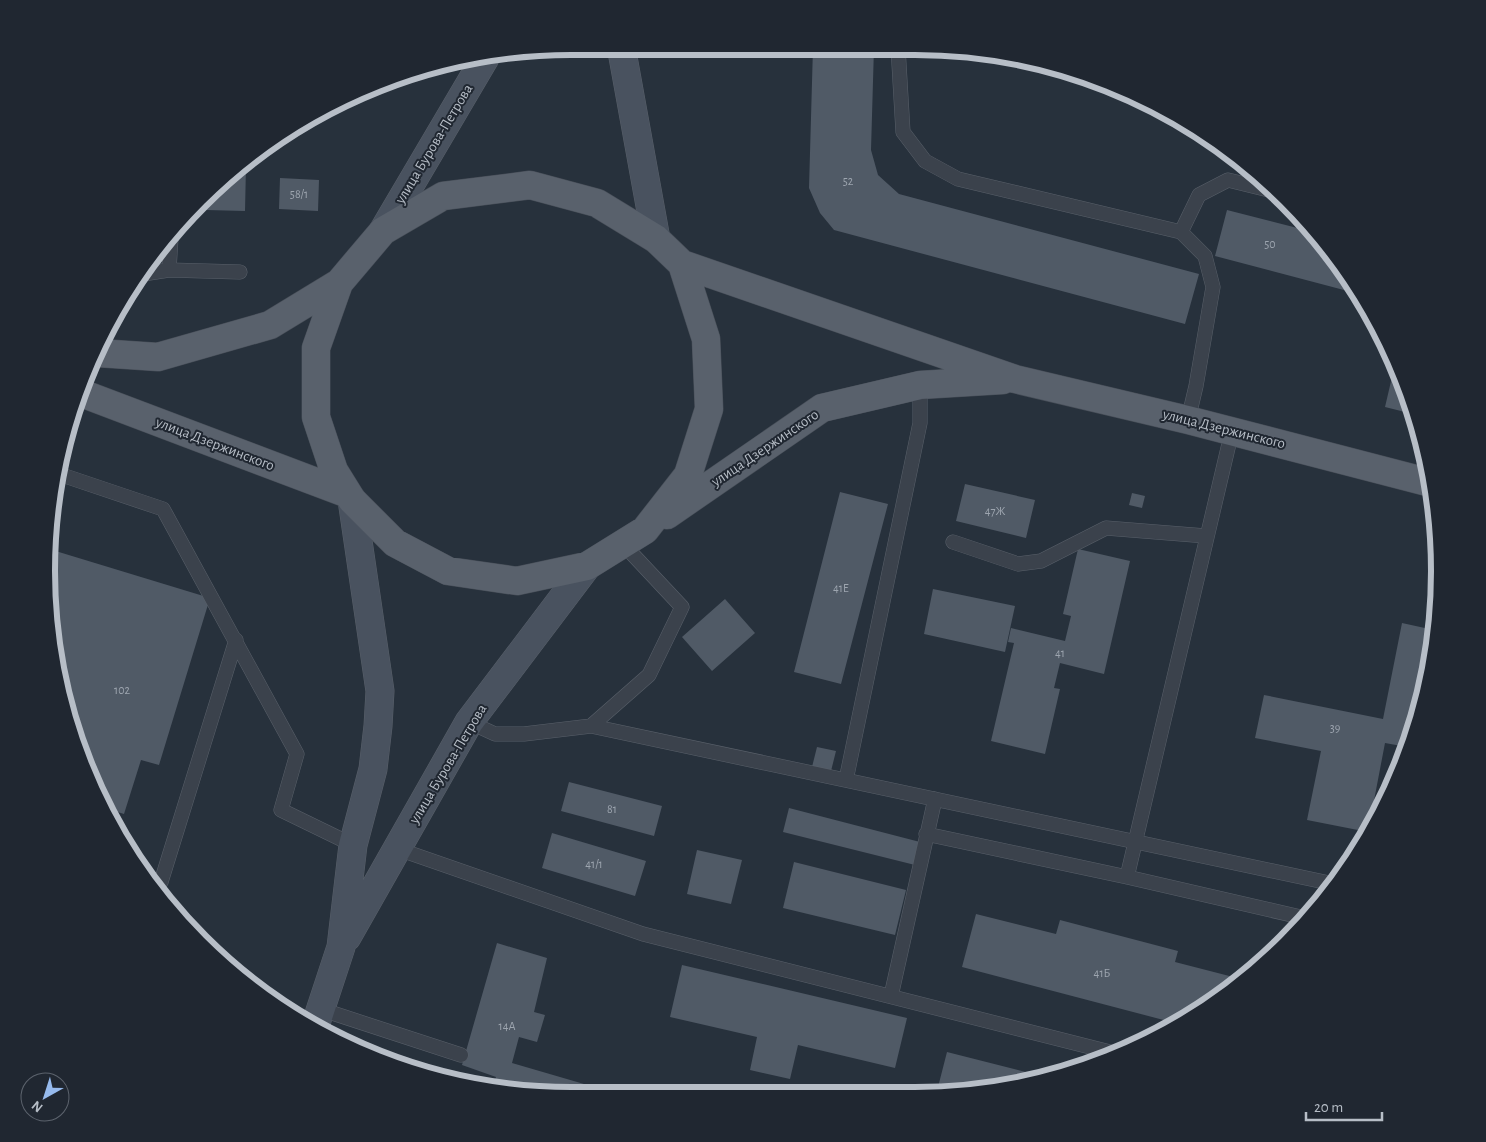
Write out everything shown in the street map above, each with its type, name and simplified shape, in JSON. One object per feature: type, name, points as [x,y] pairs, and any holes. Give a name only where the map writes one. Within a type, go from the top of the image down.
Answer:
[{"type":"main road","points":[[623,55],[656,239]]},
{"type":"main road","name":"улица Бурова-Петрова","points":[[383,230],[482,63]]},
{"type":"main road","points":[[103,353],[158,357],[270,326],[339,283],[383,230],[443,196],[530,184],[597,203],[656,239],[682,264],[706,339],[709,409],[688,475],[634,537]]},
{"type":"main road","name":"улица Дзержинского","points":[[682,264],[1015,379],[1188,420],[1423,481]]},
{"type":"main road","points":[[339,283],[316,348],[316,417],[334,471],[350,497]]},
{"type":"main road","name":"улица Дзержинского","points":[[86,395],[350,497],[395,542],[448,570],[516,581],[587,566],[634,537],[822,408],[920,385],[1015,379]]},
{"type":"main road","name":"улица Бурова-Петрова","points":[[341,947],[353,845],[373,769],[380,691],[350,497]]},
{"type":"main road","name":"улица Бурова-Петрова","points":[[317,1018],[341,947],[469,722],[587,566]]},
{"type":"lane","points":[[898,55],[903,132],[925,161],[958,179],[1181,232],[1205,256],[1213,287],[1196,386],[1188,420]]},
{"type":"lane","points":[[1181,232],[1200,195],[1228,180],[1260,188]]},
{"type":"lane","points":[[169,270],[170,247]]},
{"type":"lane","points":[[150,273],[169,270],[240,272]]},
{"type":"lane","points":[[846,780],[920,423],[920,385]]},
{"type":"lane","points":[[1127,877],[1232,431]]},
{"type":"lane","points":[[64,476],[163,509],[297,754],[281,810],[353,845]]},
{"type":"lane","points":[[953,542],[1018,564],[1041,561],[1106,528],[1206,536]]},
{"type":"lane","points":[[591,726],[649,675],[682,607],[634,537]]},
{"type":"lane","points":[[159,881],[161,882],[236,640]]},
{"type":"lane","points":[[469,722],[495,734],[524,734],[591,726],[1135,842],[1323,886]]},
{"type":"lane","points":[[891,996],[934,799]]},
{"type":"lane","points":[[926,834],[1298,916]]},
{"type":"lane","points":[[398,849],[643,934],[1105,1051]]},
{"type":"lane","points":[[317,1018],[461,1056]]},
{"type":"building","points":[[813,55],[874,55],[871,150],[878,175],[899,194],[1199,274],[1185,324],[834,230],[820,213],[809,188]]},
{"type":"building","points":[[246,171],[245,211],[206,210],[206,206]]},
{"type":"building","points":[[280,178],[319,180],[318,211],[279,209]]},
{"type":"building","points":[[1227,210],[1301,229],[1348,291],[1215,256]]},
{"type":"building","points":[[1392,377],[1406,412],[1385,407]]},
{"type":"building","points":[[965,484],[1035,500],[1026,538],[956,521]]},
{"type":"building","points":[[840,492],[888,504],[841,684],[794,672]]},
{"type":"building","points":[[1132,493],[1145,496],[1142,508],[1129,505]]},
{"type":"building","points":[[1078,549],[1130,561],[1104,674],[1060,663],[1054,688],[1060,689],[1045,754],[991,741],[1014,643],[1008,642],[1011,628],[1065,641],[1071,616],[1063,614]]},
{"type":"building","points":[[56,551],[210,598],[159,765],[141,760],[124,814],[114,811],[108,799],[82,737],[73,705],[59,638],[56,605]]},
{"type":"building","points":[[933,589],[1015,606],[1005,652],[924,634]]},
{"type":"building","points":[[725,599],[755,633],[712,671],[682,637]]},
{"type":"building","points":[[1402,623],[1428,629],[1421,672],[1404,737],[1401,746],[1385,743],[1372,810],[1361,831],[1307,820],[1321,751],[1255,738],[1264,695],[1383,719]]},
{"type":"building","points":[[817,747],[836,751],[831,771],[812,767]]},
{"type":"building","points":[[569,782],[662,806],[654,836],[561,811]]},
{"type":"building","points":[[789,808],[920,842],[915,865],[783,832]]},
{"type":"building","points":[[552,833],[646,861],[635,896],[542,868]]},
{"type":"building","points":[[697,850],[742,860],[731,904],[687,894]]},
{"type":"building","points":[[794,862],[906,890],[895,935],[783,908]]},
{"type":"building","points":[[976,914],[1056,934],[1060,920],[1178,951],[1175,962],[1233,977],[1202,1000],[1167,1021],[962,967]]},
{"type":"building","points":[[497,943],[547,958],[534,1012],[545,1015],[537,1042],[519,1037],[512,1063],[594,1087],[537,1086],[504,1083],[495,1081],[496,1077],[462,1065]]},
{"type":"building","points":[[682,965],[907,1018],[895,1068],[798,1045],[790,1079],[750,1070],[757,1037],[670,1017]]},
{"type":"building","points":[[947,1052],[1031,1073],[982,1083],[938,1086]]}]
